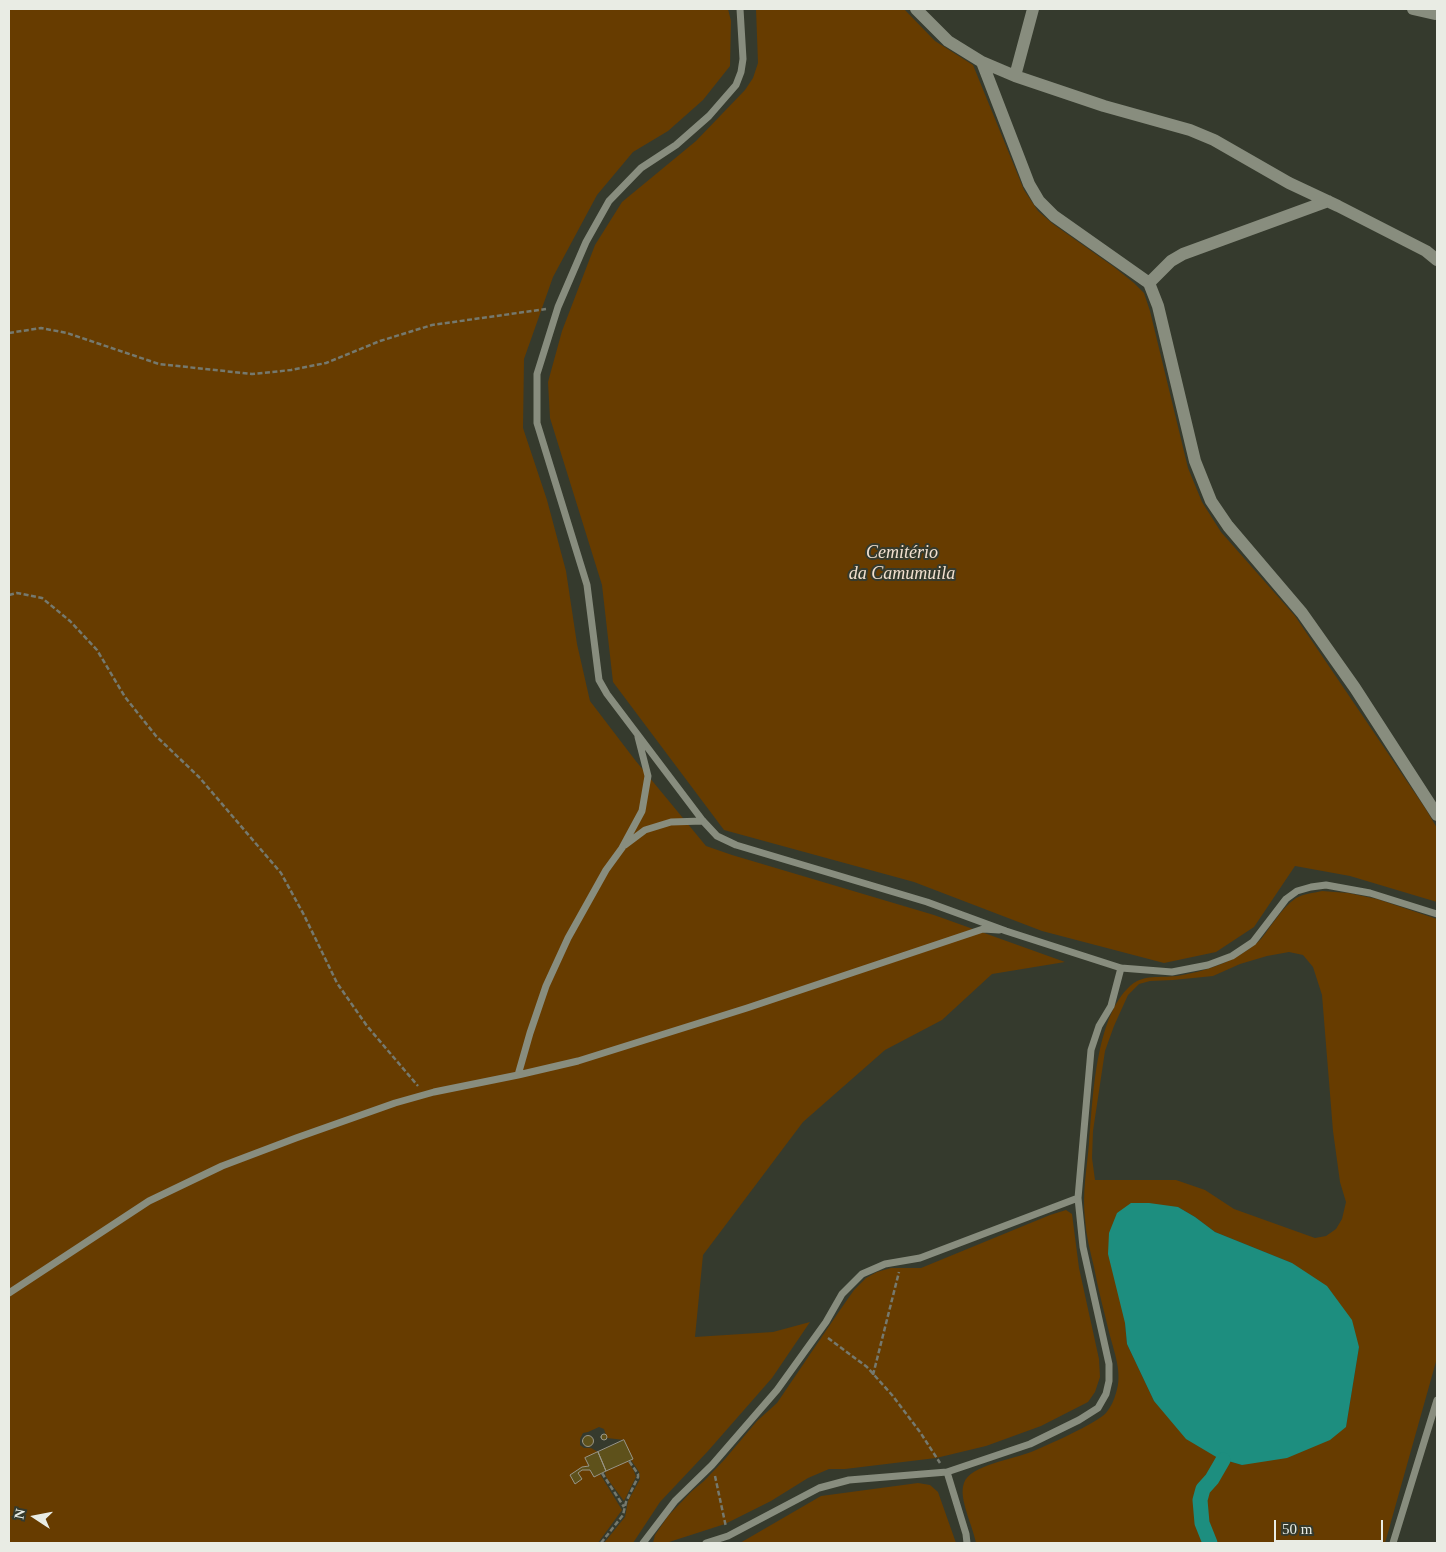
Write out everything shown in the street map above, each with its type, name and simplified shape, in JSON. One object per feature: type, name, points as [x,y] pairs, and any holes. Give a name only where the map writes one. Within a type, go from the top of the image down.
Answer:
[{"type":"street","points":[[916,9],[948,41],[982,62],[1015,76],[1104,106],[1190,130],[1214,140],[1289,183],[1426,251],[1437,260]]},
{"type":"street","points":[[1015,76],[1033,9]]},
{"type":"street","points":[[1413,9],[1435,14]]},
{"type":"street","points":[[982,62],[1029,184],[1039,201],[1054,216],[1149,283],[1158,306],[1195,461],[1211,501],[1228,526],[1302,613],[1354,688],[1437,815]]},
{"type":"street","points":[[1149,283],[1171,262],[1183,254],[1328,202]]},
{"type":"lane","points":[[740,9],[743,59],[741,72],[736,84],[709,116],[676,145],[641,168],[609,202],[586,242],[558,307],[537,374],[537,423],[587,585],[599,680],[607,694],[703,821],[718,836],[736,845],[927,902],[1006,931],[1121,968],[1172,972],[1208,965],[1232,956],[1253,942],[1286,899],[1297,891],[1311,887],[1326,885],[1370,893],[1437,914]]},
{"type":"lane","points":[[518,1075],[546,986],[564,946],[606,870],[622,848],[642,811],[648,776],[637,734]]},
{"type":"lane","points":[[622,848],[644,830],[671,822],[703,821]]},
{"type":"lane","points":[[9,1293],[149,1201],[222,1166],[296,1138],[395,1103],[578,1061],[747,1008],[982,929],[1006,931]]},
{"type":"lane","points":[[706,1543],[728,1536],[819,1488],[850,1480],[947,1472],[1030,1444],[1079,1420],[1098,1408],[1106,1394],[1109,1381],[1109,1364],[1083,1247],[1078,1198],[1091,1050],[1099,1026],[1111,1006],[1121,968]]},
{"type":"lane","points":[[643,1543],[675,1501],[712,1465],[777,1390],[819,1331],[842,1294],[862,1274],[884,1264],[920,1258],[1078,1198]]},
{"type":"lane","points":[[1393,1543],[1437,1400]]},
{"type":"lane","points":[[947,1472],[967,1543]]},
{"type":"path","points":[[9,333],[41,328],[67,333],[159,364],[252,374],[291,370],[326,363],[380,341],[432,325],[558,307]]},
{"type":"path","points":[[9,595],[17,593],[42,598],[70,621],[97,650],[124,697],[156,736],[199,777],[281,874],[304,915],[337,984],[367,1026],[425,1095]]},
{"type":"path","points":[[873,1375],[901,1261]]},
{"type":"path","points":[[819,1331],[867,1367],[892,1395],[947,1472]]},
{"type":"path","points":[[601,1543],[623,1515],[624,1506],[638,1477],[629,1461]]},
{"type":"path","points":[[712,1465],[728,1536]]},
{"type":"path","points":[[602,1473],[624,1506]]},
{"type":"green space","points":[[9,9],[728,9],[731,21],[730,66],[703,100],[668,131],[633,152],[597,195],[553,277],[524,359],[523,428],[547,500],[566,571],[577,644],[590,701],[635,760],[706,846],[934,915],[1065,962],[992,974],[942,1020],[885,1050],[803,1122],[703,1255],[695,1337],[773,1332],[810,1322],[772,1378],[660,1502],[633,1543],[604,1543],[625,1517],[628,1501],[640,1479],[639,1472],[631,1460],[633,1459],[624,1440],[607,1438],[604,1429],[599,1427],[583,1433],[580,1439],[580,1445],[584,1448],[591,1448],[598,1452],[585,1458],[589,1466],[582,1467],[570,1475],[575,1484],[582,1479],[578,1473],[582,1470],[590,1470],[594,1477],[600,1474],[622,1510],[598,1543],[9,1543]]},
{"type":"green space","name":"Cemitério da Camumuila","points":[[756,9],[904,9],[935,41],[973,65],[1024,190],[1038,211],[1053,224],[1114,267],[1144,293],[1188,468],[1202,502],[1221,532],[1295,616],[1437,828],[1437,902],[1350,876],[1295,866],[1254,927],[1216,952],[1164,963],[1042,931],[914,882],[724,830],[613,682],[602,585],[550,418],[548,382],[562,331],[595,245],[622,202],[696,141],[745,90],[753,78],[758,63]]},
{"type":"green space","points":[[1322,891],[1348,893],[1377,899],[1437,919],[1437,1358],[1385,1543],[976,1543],[963,1496],[964,1483],[968,1477],[983,1467],[1031,1452],[1093,1422],[1106,1413],[1116,1393],[1119,1378],[1117,1362],[1088,1243],[1084,1200],[1092,1104],[1098,1060],[1109,1018],[1118,1000],[1130,986],[1140,980],[1198,972],[1236,957],[1261,939],[1281,912],[1296,898]],"holes":[[[1289,952],[1303,955],[1313,967],[1322,995],[1333,1131],[1340,1182],[1346,1202],[1342,1219],[1336,1229],[1326,1236],[1315,1238],[1234,1209],[1205,1190],[1176,1180],[1095,1180],[1092,1158],[1093,1131],[1105,1051],[1128,995],[1139,984],[1150,981],[1213,976],[1240,964]],[[1178,1207],[1215,1232],[1292,1263],[1359,1347],[1346,1427],[1242,1465],[1218,1458],[1154,1401],[1127,1344],[1125,1323]]]},
{"type":"green space","points":[[1066,1210],[1072,1214],[1079,1268],[1099,1359],[1100,1377],[1095,1392],[1088,1402],[1041,1426],[986,1446],[936,1458],[845,1469],[829,1469],[808,1478],[771,1501],[725,1524],[666,1543],[653,1543],[655,1535],[668,1516],[725,1459],[757,1421],[777,1403],[854,1290],[866,1278],[891,1268],[921,1268]]},
{"type":"green space","points":[[628,1461],[636,1477],[624,1501],[606,1477],[605,1472]]},
{"type":"green space","points":[[918,1483],[930,1485],[938,1492],[956,1543],[740,1543],[821,1496]]},
{"type":"water","points":[[1131,1203],[1149,1203],[1178,1207],[1215,1232],[1292,1263],[1327,1286],[1352,1320],[1359,1347],[1346,1427],[1330,1440],[1287,1458],[1242,1465],[1218,1458],[1186,1439],[1154,1401],[1127,1344],[1125,1323],[1108,1254],[1109,1233],[1117,1213]]},
{"type":"building","points":[[604,1434],[607,1437],[604,1440],[601,1437]]},
{"type":"building","points":[[586,1436],[590,1436],[593,1441],[592,1445],[586,1446],[583,1443],[583,1439]]},
{"type":"building","points":[[624,1440],[633,1459],[606,1471],[598,1452]]},
{"type":"building","points":[[598,1452],[606,1471],[594,1477],[590,1470],[582,1470],[578,1473],[582,1479],[575,1484],[570,1475],[582,1467],[589,1466],[585,1458]]},
{"type":"waterway","points":[[1210,1543],[1202,1523],[1200,1500],[1203,1489],[1212,1479],[1223,1460]]}]
